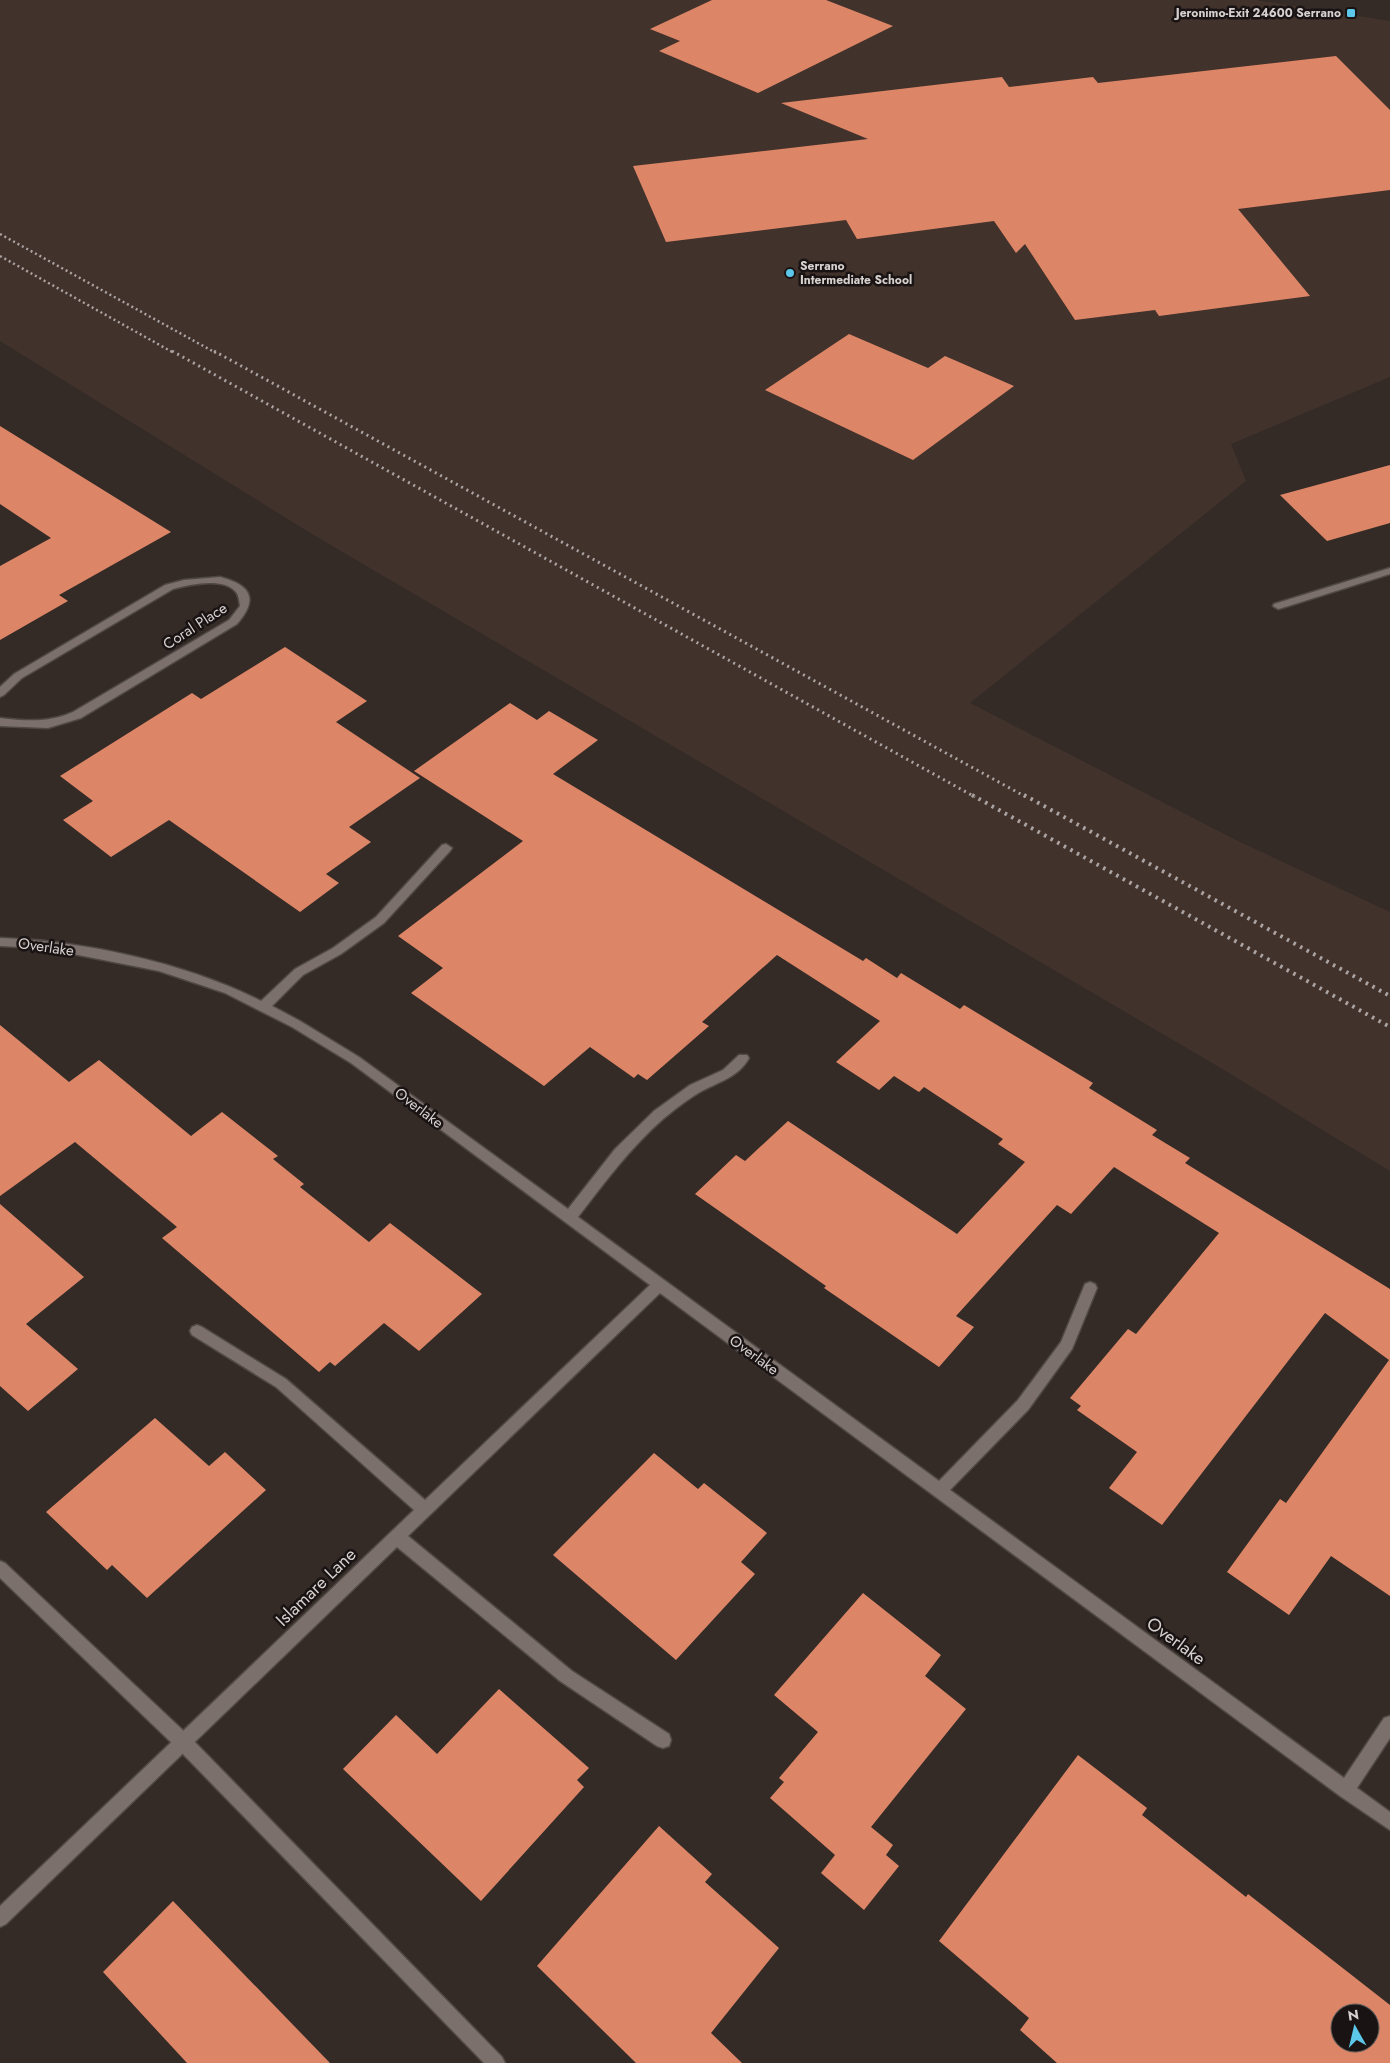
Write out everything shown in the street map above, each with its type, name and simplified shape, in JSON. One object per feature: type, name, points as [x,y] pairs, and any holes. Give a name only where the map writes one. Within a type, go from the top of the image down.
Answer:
[{"type":"street","points":[[1278,606],[1390,571]]},
{"type":"street","name":"Coral Place","points":[[0,693],[18,676],[169,587],[199,580],[220,580],[231,582],[242,591],[245,606],[233,622],[77,716],[59,724],[39,726],[0,722]]},
{"type":"street","points":[[263,1008],[299,972],[337,951],[380,920],[446,848]]},
{"type":"street","name":"Overlake","points":[[0,942],[42,944],[160,967],[229,990],[296,1024],[355,1060],[1390,1822]]},
{"type":"street","points":[[569,1218],[620,1153],[659,1116],[695,1088],[727,1074],[743,1058]]},
{"type":"street","name":"Islamare Lane","points":[[0,1918],[659,1285]]},
{"type":"street","points":[[939,1491],[1028,1397],[1067,1345],[1090,1288]]},
{"type":"street","points":[[197,1331],[281,1383],[425,1510]]},
{"type":"street","points":[[397,1537],[566,1676],[663,1740]]},
{"type":"street","points":[[0,1568],[183,1742],[496,2063]]},
{"type":"street","points":[[1346,1790],[1390,1724]]},
{"type":"shaded area","name":"Serrano Intermediate School","points":[[0,0],[1256,0],[1390,21],[1390,377],[1231,444],[1246,481],[970,703],[1236,840],[1390,912],[1390,1171],[1224,1070],[312,534],[0,341]]},
{"type":"building","points":[[712,0],[826,0],[893,26],[758,93],[659,51],[680,41],[650,29]]},
{"type":"building","points":[[1336,56],[1390,110],[1390,190],[1238,209],[1310,296],[1159,316],[1155,310],[1075,320],[1025,244],[1016,253],[994,221],[857,239],[846,220],[666,242],[633,166],[868,139],[781,103],[1002,77],[1009,87],[1093,77],[1098,83]]},
{"type":"building","points":[[849,334],[928,368],[945,356],[1014,386],[913,460],[765,390]]},
{"type":"building","points":[[0,426],[171,532],[59,595],[68,601],[0,640],[0,566],[51,538],[0,504]]},
{"type":"building","points":[[1390,465],[1390,523],[1327,541],[1280,495]]},
{"type":"building","points":[[285,647],[367,701],[336,722],[420,778],[349,827],[371,842],[326,874],[339,883],[300,912],[169,820],[111,857],[63,820],[93,801],[60,776],[192,693],[201,699]]},
{"type":"building","points":[[510,703],[537,720],[549,711],[598,740],[553,774],[863,961],[866,958],[897,978],[901,973],[960,1009],[964,1005],[1093,1083],[1089,1088],[1157,1130],[1152,1135],[1190,1158],[1185,1163],[1390,1289],[1390,1596],[1331,1556],[1289,1615],[1227,1572],[1280,1499],[1286,1503],[1389,1360],[1325,1313],[1162,1525],[1109,1488],[1137,1452],[1077,1410],[1081,1406],[1070,1398],[1128,1329],[1136,1334],[1219,1233],[1114,1167],[1071,1214],[1057,1205],[956,1316],[974,1327],[939,1367],[824,1288],[826,1286],[695,1194],[736,1155],[745,1161],[788,1121],[957,1234],[1025,1162],[998,1144],[1003,1139],[924,1087],[919,1092],[894,1076],[879,1090],[836,1062],[880,1021],[777,955],[702,1022],[709,1026],[647,1080],[638,1074],[634,1078],[590,1047],[544,1086],[411,993],[443,968],[398,936],[523,841],[414,771]]},
{"type":"building","points":[[0,1025],[69,1082],[99,1060],[191,1136],[222,1112],[278,1156],[273,1159],[304,1184],[300,1187],[369,1242],[390,1223],[482,1294],[419,1351],[384,1323],[335,1366],[330,1362],[319,1372],[162,1238],[177,1227],[75,1142],[0,1196]]},
{"type":"building","points":[[0,1204],[84,1277],[26,1324],[78,1369],[28,1411],[0,1386]]},
{"type":"building","points":[[155,1418],[209,1466],[225,1452],[266,1490],[147,1598],[112,1565],[107,1570],[46,1512]]},
{"type":"building","points":[[654,1453],[698,1489],[704,1483],[767,1533],[741,1562],[755,1574],[676,1660],[553,1555]]},
{"type":"building","points":[[863,1593],[941,1655],[925,1676],[966,1709],[871,1827],[893,1845],[886,1855],[899,1866],[864,1910],[821,1873],[835,1855],[770,1798],[784,1782],[779,1778],[818,1732],[774,1695]]},
{"type":"building","points":[[499,1689],[589,1768],[577,1780],[584,1787],[481,1901],[343,1769],[396,1715],[437,1754]]},
{"type":"building","points":[[1078,1755],[1147,1808],[1142,1815],[1246,1897],[1248,1894],[1390,2005],[1390,2063],[1057,2063],[1020,2030],[1029,2018],[939,1941]]},
{"type":"building","points":[[659,1826],[712,1874],[705,1882],[779,1948],[711,2033],[742,2063],[636,2063],[537,1966]]},
{"type":"building","points":[[173,1901],[330,2063],[187,2063],[103,1972]]},
{"type":"railway","points":[[0,234],[216,353]]},
{"type":"railway","points":[[0,256],[174,353]]},
{"type":"railway","points":[[172,351],[975,797]]},
{"type":"railway","points":[[214,351],[1026,797]]},
{"type":"railway","points":[[972,795],[1390,1027]]},
{"type":"railway","points":[[1024,795],[1390,996]]},
{"type":"place","name":"Jeronimo-Exit 24600 Serrano","points":[[1351,13]]},
{"type":"place","name":"Serrano Intermediate School","points":[[790,273]]}]
